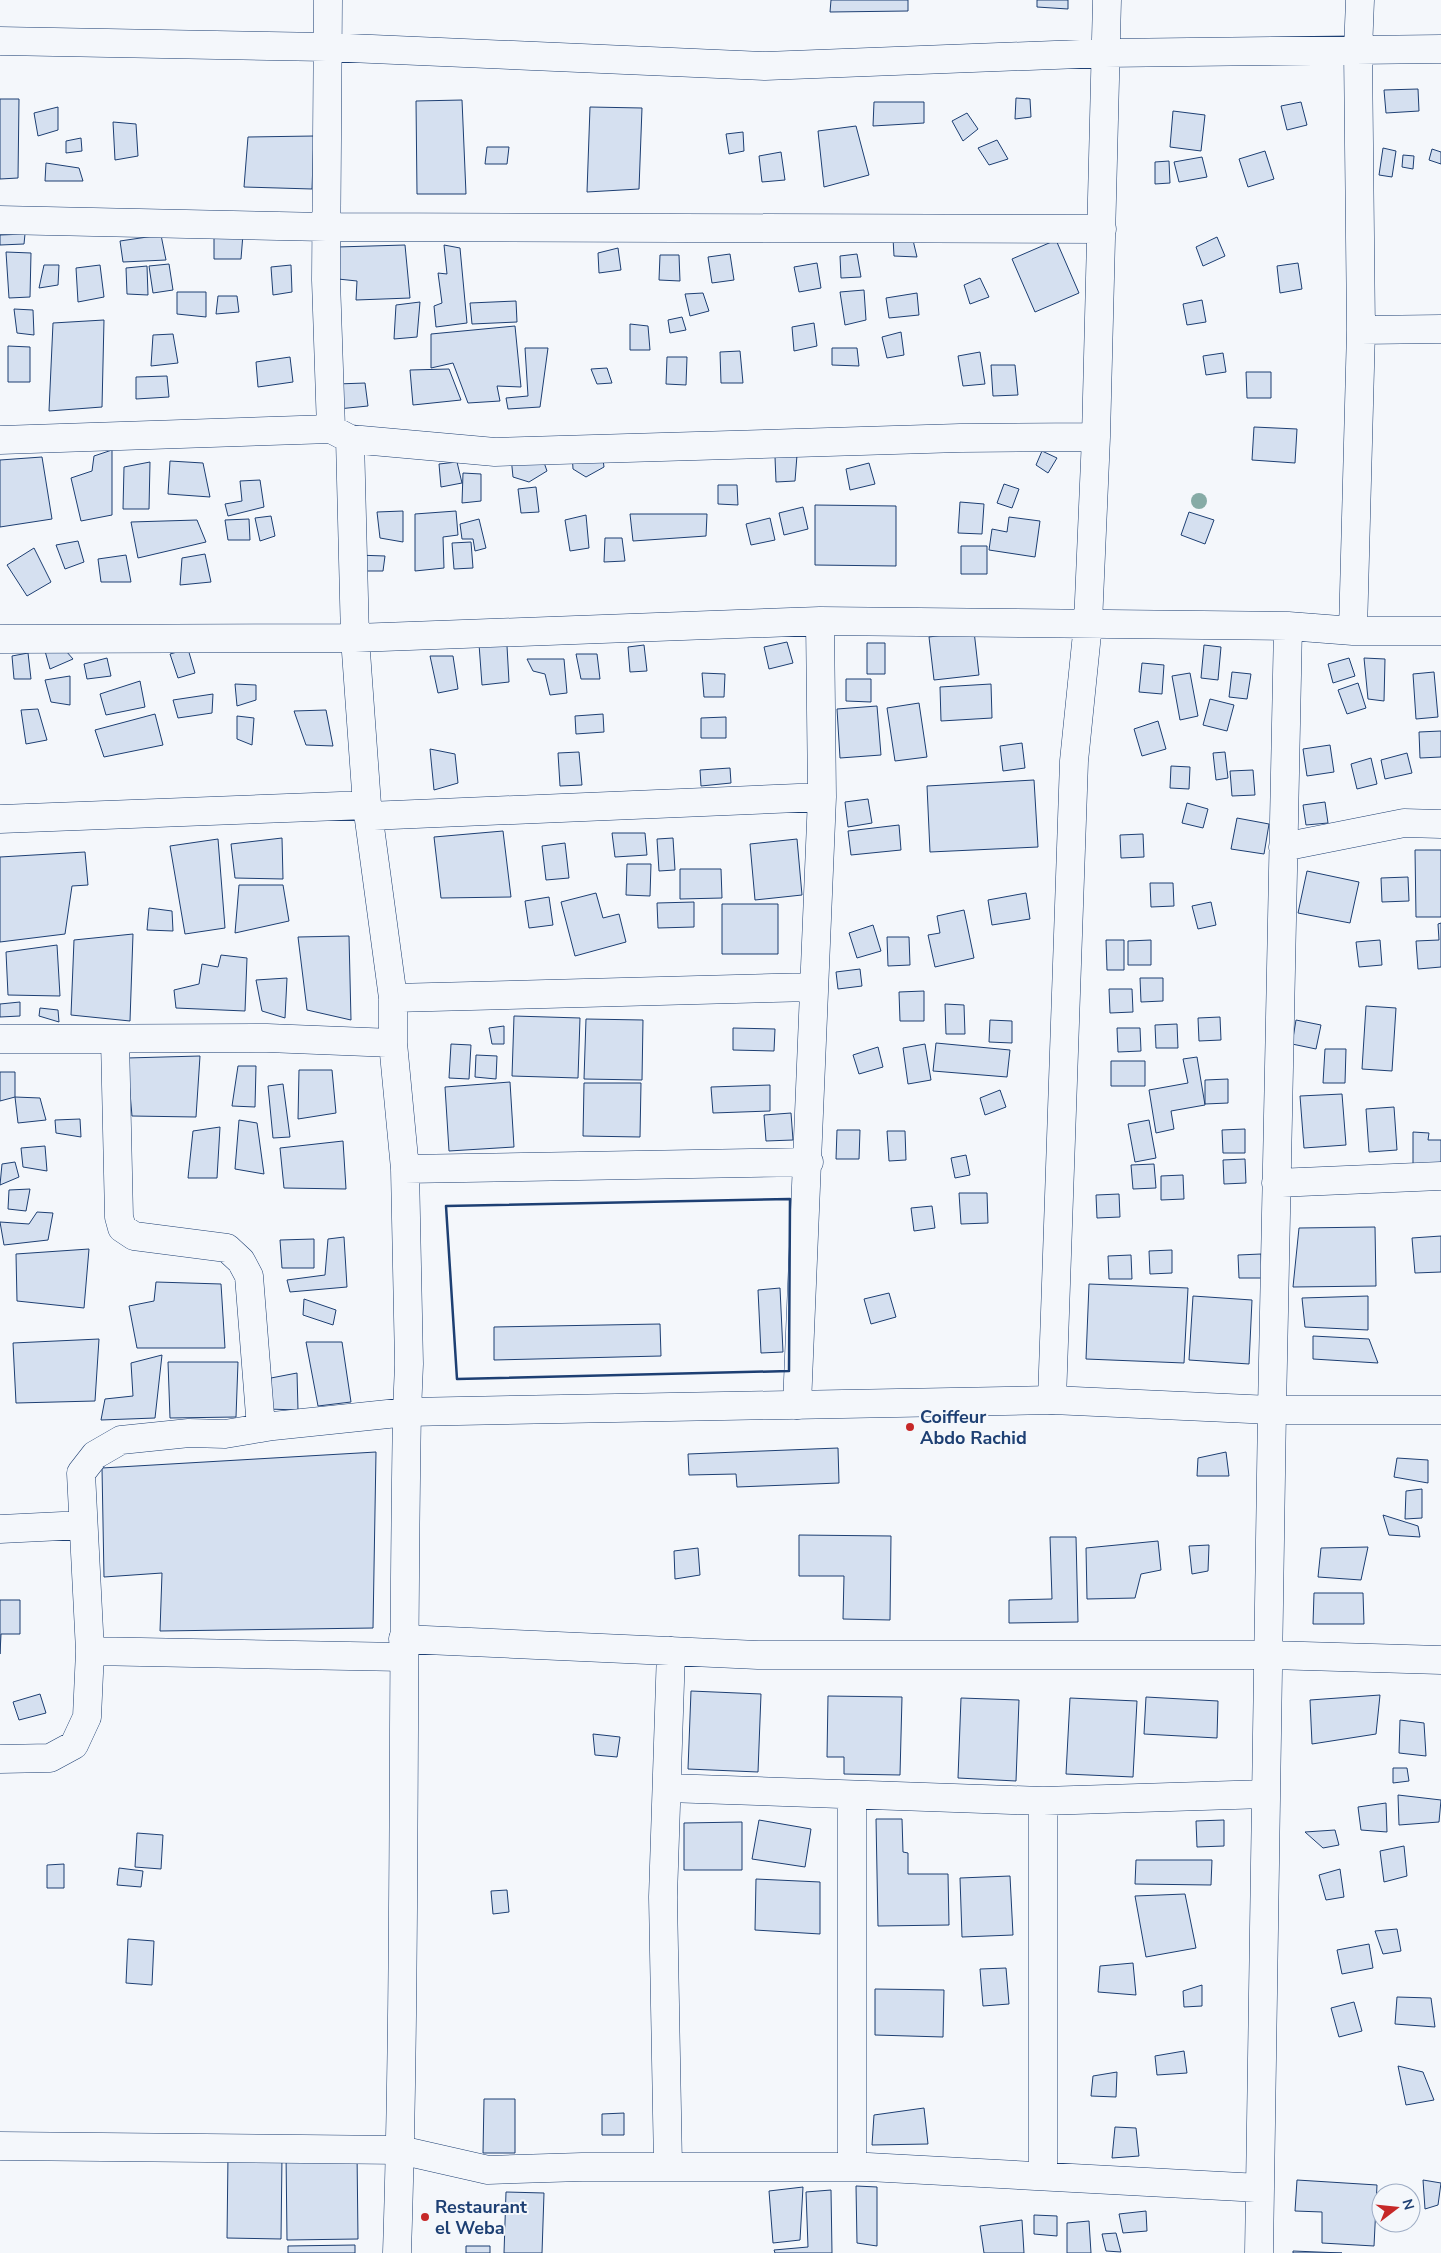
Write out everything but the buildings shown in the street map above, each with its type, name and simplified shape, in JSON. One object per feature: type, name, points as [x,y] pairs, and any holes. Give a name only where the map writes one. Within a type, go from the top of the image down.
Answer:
[{"type":"street","points":[[328,0],[326,47],[326,227],[368,810],[393,998],[393,1043],[404,1169],[409,1364],[403,1648],[400,2150],[397,2253]]},
{"type":"street","points":[[1052,1400],[1074,761],[1088,624],[1096,437],[1107,0]]},
{"type":"street","points":[[1353,631],[1361,330],[1358,51],[1360,0]]},
{"type":"street","points":[[0,41],[326,47],[765,66],[1106,53],[1441,49]]},
{"type":"street","points":[[0,220],[326,227],[1102,229]]},
{"type":"street","points":[[1361,330],[1441,329]]},
{"type":"street","points":[[0,440],[341,434],[495,452],[960,438],[1096,437]]},
{"type":"street","points":[[0,638],[355,638],[820,621],[1288,626],[1353,631],[1441,631]]},
{"type":"street","points":[[798,1405],[822,797],[820,621]]},
{"type":"street","points":[[1259,2253],[1276,1183],[1288,626]]},
{"type":"street","points":[[0,819],[822,797]]},
{"type":"street","points":[[1283,847],[1404,824],[1441,824]]},
{"type":"street","points":[[393,998],[813,987]]},
{"type":"street","points":[[0,1039],[268,1038],[393,1043]]},
{"type":"street","points":[[114,1040],[119,1218],[122,1228],[134,1236],[226,1248],[241,1261],[249,1276],[261,1428]]},
{"type":"street","points":[[404,1169],[808,1162]]},
{"type":"street","points":[[1276,1183],[1441,1176]]},
{"type":"street","points":[[0,1759],[50,1758],[74,1745],[87,1717],[90,1651],[81,1473],[95,1455],[121,1440],[190,1433],[225,1434],[261,1428],[407,1412],[1052,1400],[1272,1410],[1441,1410]]},
{"type":"street","points":[[0,1529],[83,1524]]},
{"type":"street","points":[[90,1651],[403,1648],[671,1651],[758,1655],[1268,1655],[1441,1660]]},
{"type":"street","points":[[668,2166],[663,1897],[671,1651]]},
{"type":"street","points":[[667,1788],[1043,1801],[1266,1794]]},
{"type":"street","points":[[852,1795],[852,2167]]},
{"type":"street","points":[[1043,1801],[1043,2176]]},
{"type":"street","points":[[0,2146],[400,2150],[488,2170],[668,2166],[852,2167],[1260,2188]]},
{"type":"wall","points":[[790,1199],[789,1371],[457,1379],[446,1206],[790,1199]]},
{"type":"place","name":"Coiffeur Abdo Rachid","points":[[910,1427]]},
{"type":"place","name":"Restaurant el Weba","points":[[425,2217]]}]
